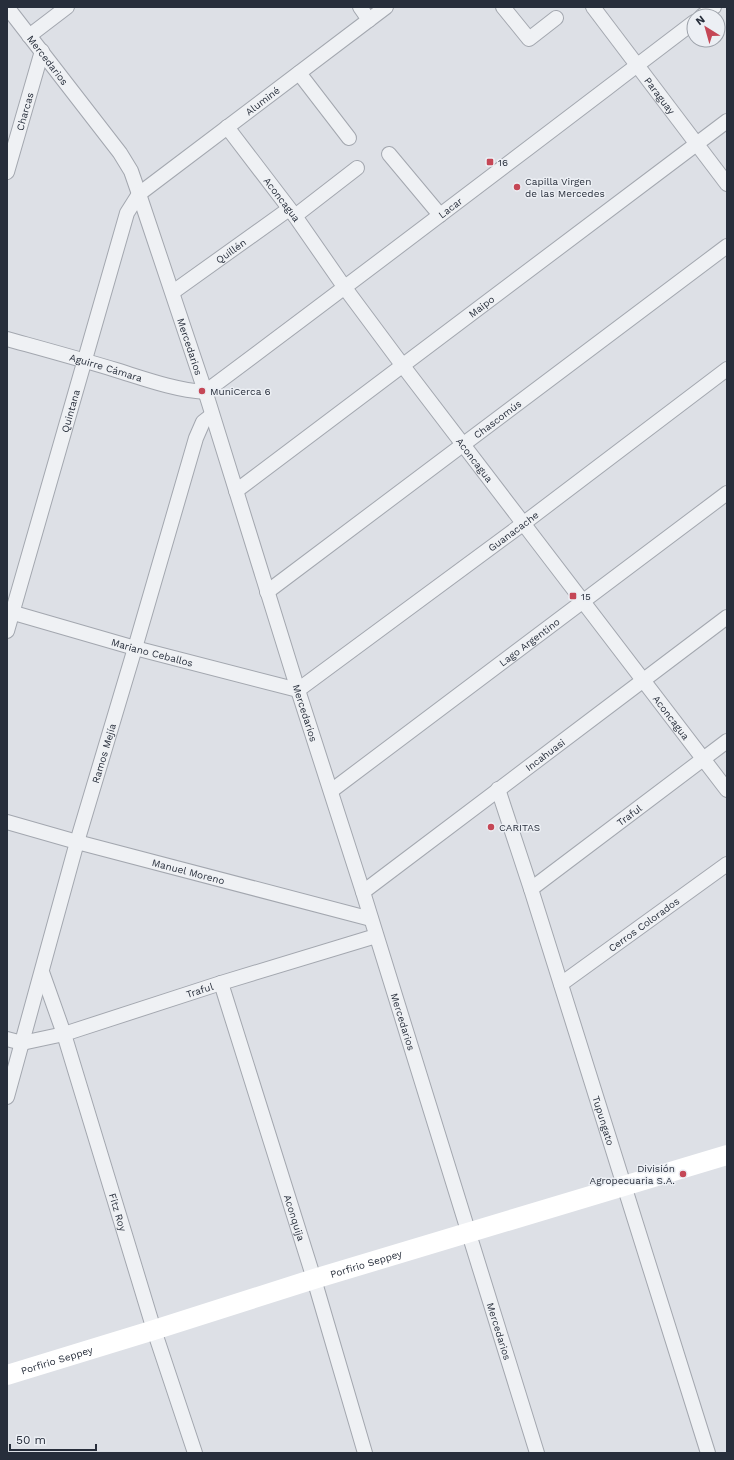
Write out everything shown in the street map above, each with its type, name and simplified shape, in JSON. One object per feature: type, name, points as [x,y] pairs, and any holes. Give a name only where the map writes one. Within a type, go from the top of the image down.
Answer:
[{"type":"main road","name":"Porfirio Seppey","points":[[7,1375],[314,1279],[727,1155]]},
{"type":"street","name":"Mercedarios","points":[[7,7],[120,153],[131,171],[173,292],[205,392],[363,892],[537,1453]]},
{"type":"street","points":[[30,36],[67,7]]},
{"type":"street","points":[[360,7],[369,20]]},
{"type":"street","name":"Aluminé","points":[[139,194],[386,7]]},
{"type":"street","points":[[503,7],[529,39],[556,18]]},
{"type":"street","name":"Paraguay","points":[[593,7],[727,184]]},
{"type":"street","name":"Lacar","points":[[205,392],[686,28]]},
{"type":"street","name":"Charcas","points":[[7,172],[42,51]]},
{"type":"street","points":[[299,73],[349,138]]},
{"type":"street","name":"Maipo","points":[[236,491],[727,121]]},
{"type":"street","name":"Aconcagua","points":[[227,127],[292,212],[344,288],[644,679],[727,790]]},
{"type":"street","points":[[389,154],[440,215]]},
{"type":"street","name":"Quillén","points":[[173,292],[357,168]]},
{"type":"street","name":"Quintana","points":[[7,631],[10,612],[127,213],[139,194]]},
{"type":"street","name":"Chascomús","points":[[267,592],[727,246]]},
{"type":"street","name":"Aguirre Cámara","points":[[7,339],[84,360],[168,386],[189,391],[205,392]]},
{"type":"street","name":"Guanacache","points":[[298,690],[524,523],[727,369]]},
{"type":"street","name":"Ramos Mejía","points":[[7,1097],[77,842],[196,438],[203,422],[212,415]]},
{"type":"street","name":"Lago Argentino","points":[[331,791],[727,493]]},
{"type":"street","name":"Mariano Ceballos","points":[[10,612],[135,648],[298,690]]},
{"type":"street","name":"Incahuasi","points":[[363,892],[727,616]]},
{"type":"street","name":"Traful","points":[[531,889],[727,741]]},
{"type":"street","name":"Tupungato","points":[[498,789],[531,889],[708,1453]]},
{"type":"street","name":"Manuel Moreno","points":[[7,822],[77,842],[371,919]]},
{"type":"street","name":"Cerros Colorados","points":[[561,984],[727,864]]},
{"type":"street","name":"Traful","points":[[22,1043],[64,1034],[221,983],[376,936]]},
{"type":"street","name":"Fitz Roy","points":[[42,972],[64,1034],[154,1330],[195,1453]]},
{"type":"street","name":"Aconquija","points":[[221,983],[314,1279],[365,1453]]},
{"type":"street","points":[[7,1039],[22,1043]]},
{"type":"place","name":"16","points":[[490,162]]},
{"type":"place","name":"Capilla Virgen de las Mercedes","points":[[517,187]]},
{"type":"place","name":"MuniCerca 6","points":[[202,391]]},
{"type":"place","name":"15","points":[[573,596]]},
{"type":"place","name":"CARITAS","points":[[491,827]]},
{"type":"place","name":"División Agropecuaria S.A.","points":[[683,1174]]}]
